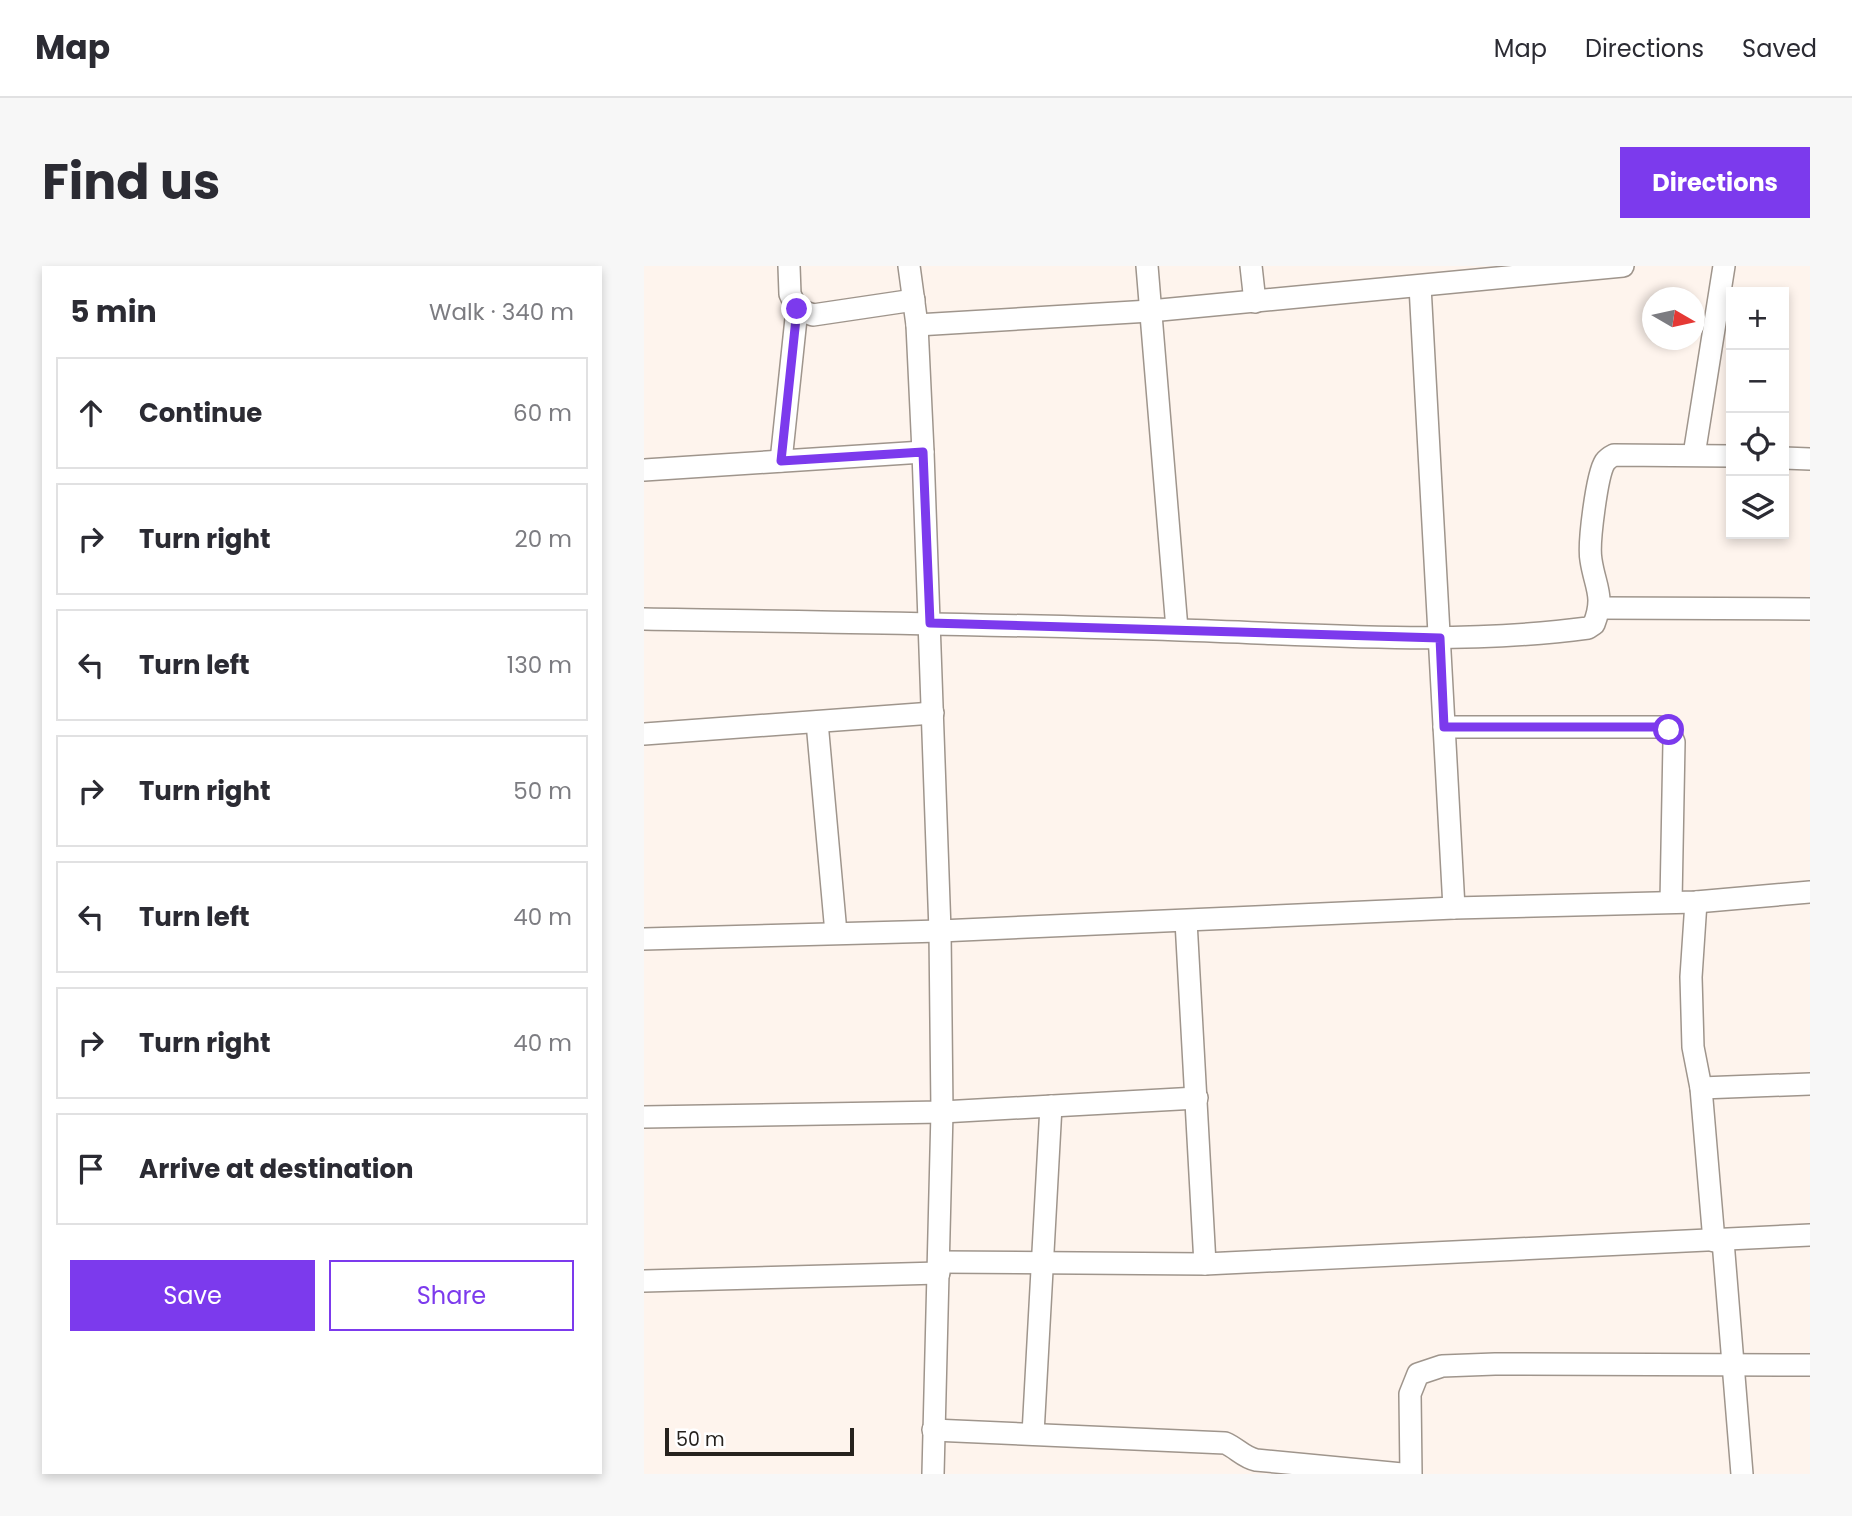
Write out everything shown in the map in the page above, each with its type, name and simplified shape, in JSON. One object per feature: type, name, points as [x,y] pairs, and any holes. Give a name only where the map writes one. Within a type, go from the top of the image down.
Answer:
[{"type":"street","points":[[781,461],[797,309],[790,294],[789,266]]},
{"type":"street","points":[[909,266],[917,326],[923,452],[940,931],[942,1112],[933,1474]]},
{"type":"street","points":[[1147,266],[1177,629]]},
{"type":"street","points":[[1251,266],[1255,302]]},
{"type":"street","points":[[917,326],[1150,311],[1420,286],[1517,271],[1621,266]]},
{"type":"street","points":[[1694,455],[1724,266]]},
{"type":"street","points":[[1420,286],[1454,908]]},
{"type":"street","points":[[797,309],[813,315],[914,300]]},
{"type":"street","points":[[644,470],[923,452]]},
{"type":"street","points":[[644,619],[930,623],[1440,638],[1531,634],[1588,628],[1594,624],[1599,608],[1600,597],[1590,557],[1593,517],[1601,471],[1606,459],[1614,455],[1726,456]]},
{"type":"street","points":[[1789,458],[1810,459]]},
{"type":"street","points":[[1599,608],[1810,609]]},
{"type":"street","points":[[644,734],[933,713]]},
{"type":"street","points":[[817,722],[836,933]]},
{"type":"street","points":[[1444,727],[1660,727],[1669,730],[1674,741],[1671,902]]},
{"type":"street","points":[[644,939],[940,931],[1454,908],[1696,902],[1810,892]]},
{"type":"street","points":[[1696,902],[1691,977],[1693,1046],[1733,1363],[1742,1474]]},
{"type":"street","points":[[1186,921],[1205,1265]]},
{"type":"street","points":[[1700,1088],[1810,1084]]},
{"type":"street","points":[[644,1117],[942,1112],[1197,1098]]},
{"type":"street","points":[[1033,1434],[1051,1106]]},
{"type":"street","points":[[644,1281],[1043,1262],[1205,1265],[1810,1235]]},
{"type":"street","points":[[1411,1474],[1410,1394],[1418,1374],[1442,1367],[1495,1364],[1810,1365]]},
{"type":"street","points":[[933,1430],[1225,1443],[1233,1446],[1246,1466],[1402,1474]]},
{"type":"route","points":[[797,309],[781,461],[923,452],[930,623],[1440,638],[1444,727],[1660,727],[1669,730]]}]
